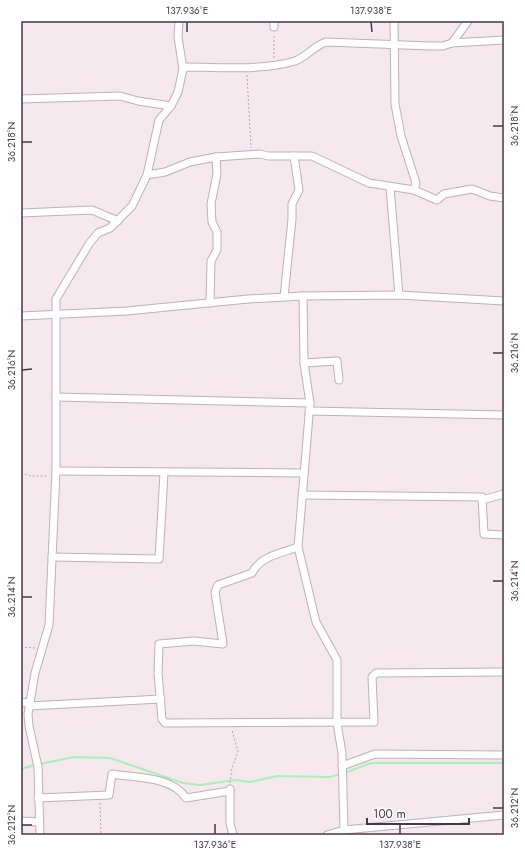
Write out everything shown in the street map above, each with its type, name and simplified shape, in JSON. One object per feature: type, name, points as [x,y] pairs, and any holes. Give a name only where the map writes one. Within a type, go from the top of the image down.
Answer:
[{"type":"street","points":[[40,835],[38,767],[29,726],[29,704],[49,625],[56,473],[56,299],[89,244],[98,233],[110,228],[132,206],[147,175],[159,120],[171,106],[178,92],[183,69],[178,37],[179,21]]},
{"type":"street","points":[[394,21],[395,104],[401,136],[416,183],[414,190]]},
{"type":"street","points":[[452,43],[468,21]]},
{"type":"street","points":[[183,69],[187,67],[274,65],[297,60],[320,44],[326,42],[395,46],[443,46],[452,43],[504,40]]},
{"type":"street","points":[[21,99],[120,96],[138,101],[171,106]]},
{"type":"street","points":[[147,175],[165,172],[190,162],[216,157],[252,154],[312,156],[357,178],[390,187],[414,190],[436,200],[444,194],[472,189],[490,196],[504,198]]},
{"type":"street","points":[[284,297],[292,219],[292,204],[299,190],[294,156]]},
{"type":"street","points":[[210,303],[211,261],[217,250],[217,232],[212,222],[211,204],[217,174],[216,157]]},
{"type":"street","points":[[390,187],[399,295]]},
{"type":"street","points":[[21,213],[92,210],[118,220]]},
{"type":"street","points":[[21,316],[57,313],[127,311],[302,296],[399,295],[504,301]]},
{"type":"street","points":[[302,296],[304,363],[310,407],[298,548],[316,622],[337,660],[337,723],[342,766],[344,830]]},
{"type":"street","points":[[304,363],[337,361],[339,380]]},
{"type":"street","points":[[56,397],[504,414]]},
{"type":"street","points":[[52,556],[159,560],[164,472]]},
{"type":"street","points":[[56,473],[304,473]]},
{"type":"street","points":[[482,500],[504,494]]},
{"type":"street","points":[[302,495],[482,497],[484,534],[504,535]]},
{"type":"street","points":[[298,548],[262,560],[256,565],[252,573],[218,585],[215,592],[223,644],[194,641],[159,644],[158,673],[162,719],[165,723],[374,722],[372,676],[376,673],[504,672]]},
{"type":"street","points":[[21,703],[161,700]]},
{"type":"street","points":[[342,766],[375,754],[504,755]]},
{"type":"street","points":[[38,798],[110,796],[112,774],[165,783],[182,792],[186,798],[230,790],[230,823],[233,835]]},
{"type":"street","points":[[327,835],[344,830],[371,832],[504,815]]},
{"type":"street","points":[[21,821],[39,822]]},
{"type":"path","points":[[274,24],[274,65]]},
{"type":"path","points":[[247,66],[248,118],[252,154]]},
{"type":"path","points":[[21,473],[31,476],[56,473]]},
{"type":"path","points":[[21,647],[42,648]]},
{"type":"path","points":[[230,723],[238,752],[232,768],[230,790]]},
{"type":"path","points":[[100,796],[101,835]]},
{"type":"waterway","points":[[40,764],[74,757],[110,758],[183,783],[200,785],[235,780],[250,782],[277,776],[330,777],[340,774]]},
{"type":"waterway","points":[[344,773],[371,763],[504,763]]},
{"type":"waterway","points":[[21,769],[35,765]]}]
